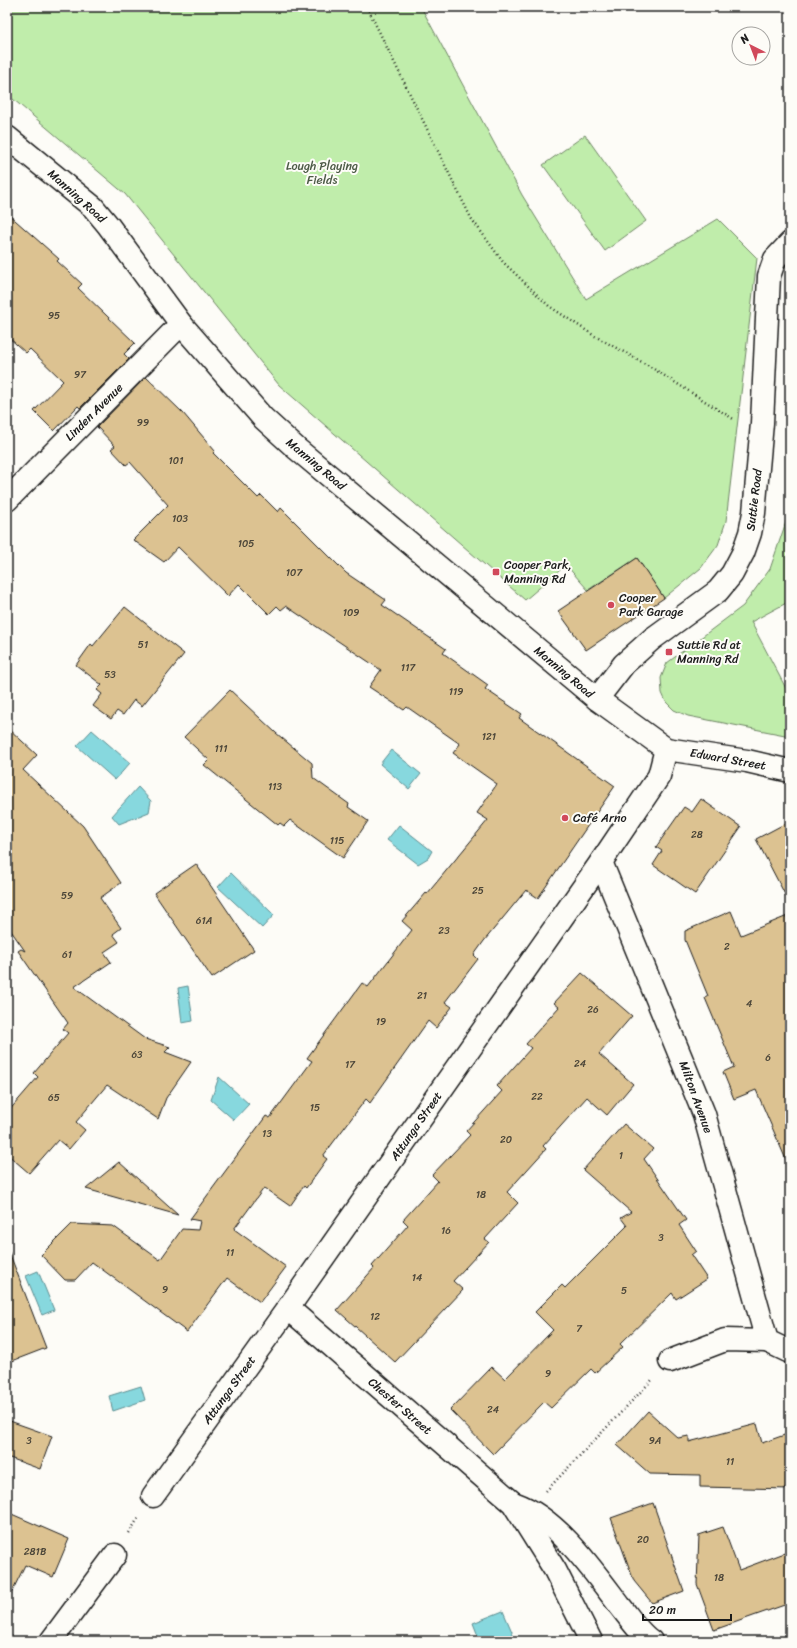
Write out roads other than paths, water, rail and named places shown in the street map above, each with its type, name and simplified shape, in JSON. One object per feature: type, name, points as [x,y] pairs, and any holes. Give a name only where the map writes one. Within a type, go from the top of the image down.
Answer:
[{"type":"street","name":"Manning Road","points":[[7,137],[93,207],[181,324],[253,406],[298,449],[597,699],[666,749]]},
{"type":"street","name":"Suttie Road","points":[[597,699],[624,664],[652,639],[718,591],[732,574],[743,553],[750,533],[754,513],[762,423],[769,276],[775,259],[790,243]]},
{"type":"street","name":"Linden Avenue","points":[[7,500],[181,324]]},
{"type":"street","name":"Edward Street","points":[[666,749],[747,761],[790,771]]},
{"type":"street","name":"Attunga Street","points":[[153,1496],[288,1308],[601,862],[659,776],[666,749]]},
{"type":"street","name":"Milton Avenue","points":[[601,862],[704,1114],[767,1341]]},
{"type":"street","name":"Chester Street","points":[[288,1308],[521,1506],[576,1549],[630,1618],[651,1641]]},
{"type":"street","points":[[670,1361],[725,1340],[767,1341],[790,1352]]},
{"type":"street","name":"Chester Street","points":[[521,1506],[590,1641]]},
{"type":"street","points":[[51,1641],[115,1555]]},
{"type":"water","points":[[92,730],[130,763],[115,780],[77,746]]},
{"type":"water","points":[[391,750],[421,774],[409,789],[380,764]]},
{"type":"water","points":[[138,787],[151,801],[149,812],[119,824],[112,816]]},
{"type":"water","points":[[399,825],[432,851],[428,858],[418,864],[387,840]]},
{"type":"water","points":[[231,873],[274,915],[262,928],[218,887]]},
{"type":"water","points":[[188,986],[193,1021],[182,1023],[178,988]]},
{"type":"water","points":[[219,1077],[249,1104],[234,1120],[211,1100]]},
{"type":"water","points":[[38,1271],[54,1310],[42,1315],[26,1276]]},
{"type":"water","points":[[141,1386],[145,1400],[113,1411],[109,1396]]},
{"type":"water","points":[[503,1611],[516,1641],[480,1641],[473,1623]]},
{"type":"place","name":"Cooper Park, Manning Rd","points":[[496,572]]},
{"type":"place","name":"Cooper Park Garage","points":[[611,605]]},
{"type":"place","name":"Suttie Rd at Manning Rd","points":[[669,652]]},
{"type":"place","name":"Café Arno","points":[[565,818]]},
{"type":"park label","name":"Lough Playing Fields","points":[[322,173]]}]
